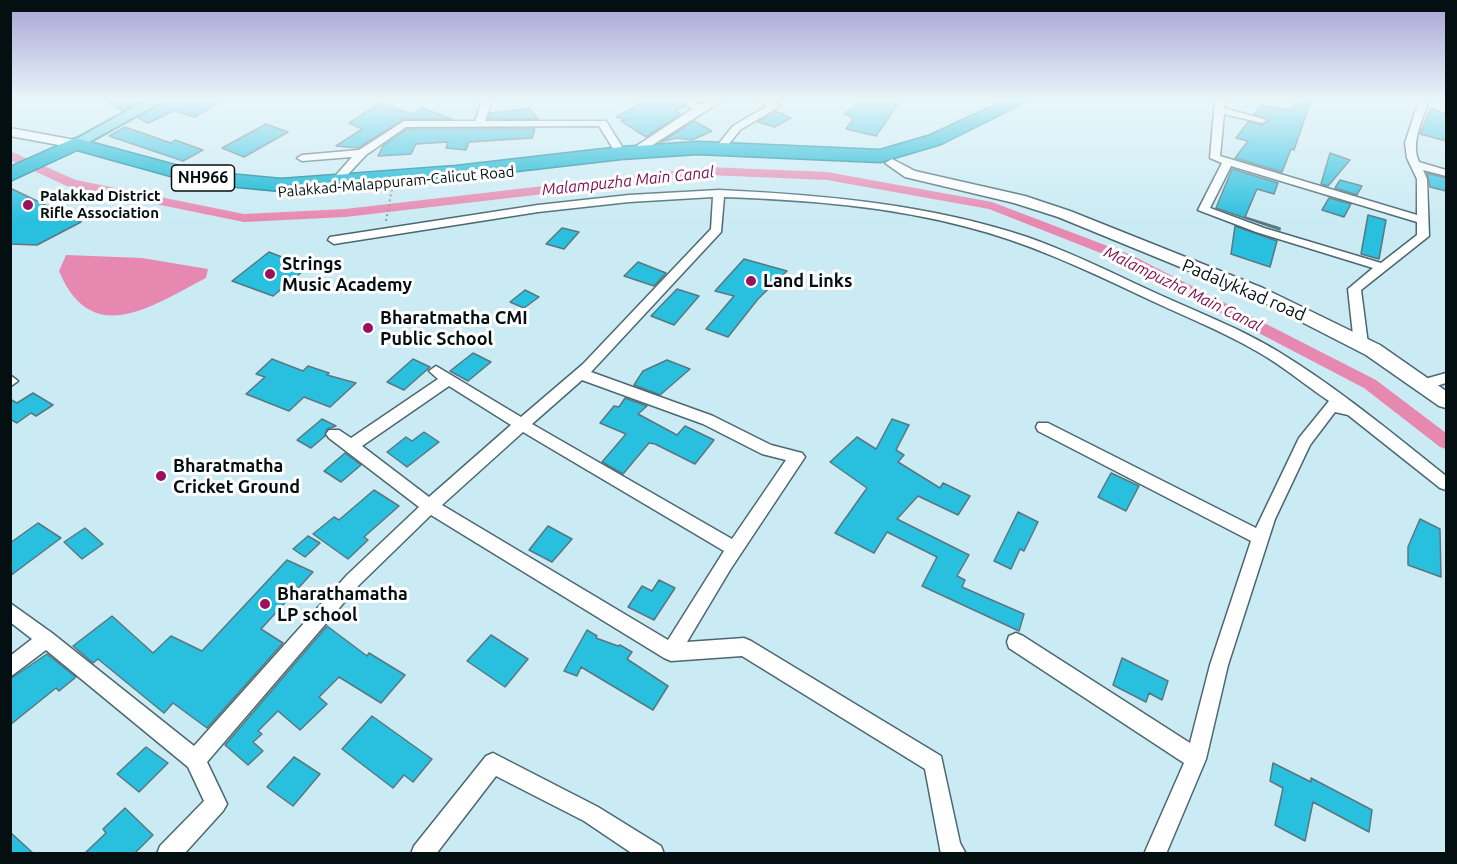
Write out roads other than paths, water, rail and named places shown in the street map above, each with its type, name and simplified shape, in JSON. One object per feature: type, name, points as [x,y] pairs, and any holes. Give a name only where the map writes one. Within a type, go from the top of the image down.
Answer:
[{"type":"highway","name":"Palakkad-Malappuram-Calicut Road","points":[[220,185],[334,183],[466,171],[629,152],[721,147],[889,159],[933,140]]},
{"type":"highway","name":"Palakkad-Malappuram-Calicut Road","points":[[65,149],[196,177],[220,185],[279,192],[393,185],[713,154],[889,159],[920,156],[953,140]]},
{"type":"highway","points":[[10,175],[65,149]]},
{"type":"highway","points":[[10,183],[65,149]]},
{"type":"main road","points":[[65,149],[85,140]]},
{"type":"street","points":[[37,140],[65,149]]},
{"type":"street","points":[[334,183],[362,153],[380,140]]},
{"type":"street","points":[[618,140],[629,152],[648,140]]},
{"type":"street","points":[[721,147],[724,140]]},
{"type":"street","points":[[1217,140],[1215,158],[1424,220]]},
{"type":"street","points":[[1361,344],[1354,290],[1423,236],[1422,179],[1415,164],[1411,140]]},
{"type":"street","points":[[302,159],[362,153]]},
{"type":"street","name":"Padalykkad road","points":[[889,159],[910,174],[1019,199],[1064,214],[1257,292],[1361,344],[1446,401]]},
{"type":"street","points":[[1228,162],[1204,210],[1260,230],[1382,267]]},
{"type":"street","points":[[1415,164],[1446,172]]},
{"type":"street","points":[[195,760],[353,580],[430,506],[521,424],[581,374],[717,230],[719,193]]},
{"type":"street","points":[[334,240],[384,235],[477,218],[663,195],[719,193],[869,203],[917,212],[1005,234],[1058,252],[1260,347],[1295,368],[1446,484]]},
{"type":"street","points":[[581,374],[708,420],[767,450],[797,457],[735,549],[671,652]]},
{"type":"street","points":[[351,446],[442,375],[735,549]]},
{"type":"street","points":[[1423,385],[1446,378]]},
{"type":"street","points":[[1155,854],[1196,759],[1219,664],[1267,519],[1304,442],[1331,406],[1352,410]]},
{"type":"street","points":[[1043,428],[1261,538]]},
{"type":"street","points":[[334,434],[430,506],[671,652],[744,647],[934,763],[950,849],[955,854]]},
{"type":"street","points":[[10,611],[195,760],[216,804],[168,854]]},
{"type":"street","points":[[10,668],[46,639]]},
{"type":"street","points":[[1016,642],[1196,759]]},
{"type":"street","points":[[422,854],[493,764],[591,814],[653,854]]},
{"type":"waterway","name":"Malampuzha Main Canal","points":[[10,155],[72,183],[244,218],[345,213],[708,171],[827,176],[992,206],[1126,258],[1370,384],[1446,442]]},
{"type":"place","name":"Palakkad District Rifle Association","points":[[28,205]]},
{"type":"place","name":"Strings Music Academy","points":[[270,274]]},
{"type":"place","name":"Land Links","points":[[751,281]]},
{"type":"place","name":"Bharatmatha CMI Public School","points":[[368,328]]},
{"type":"place","name":"Bharatmatha Cricket Ground","points":[[161,476]]},
{"type":"place","name":"Bharathamatha LP school","points":[[265,604]]}]
